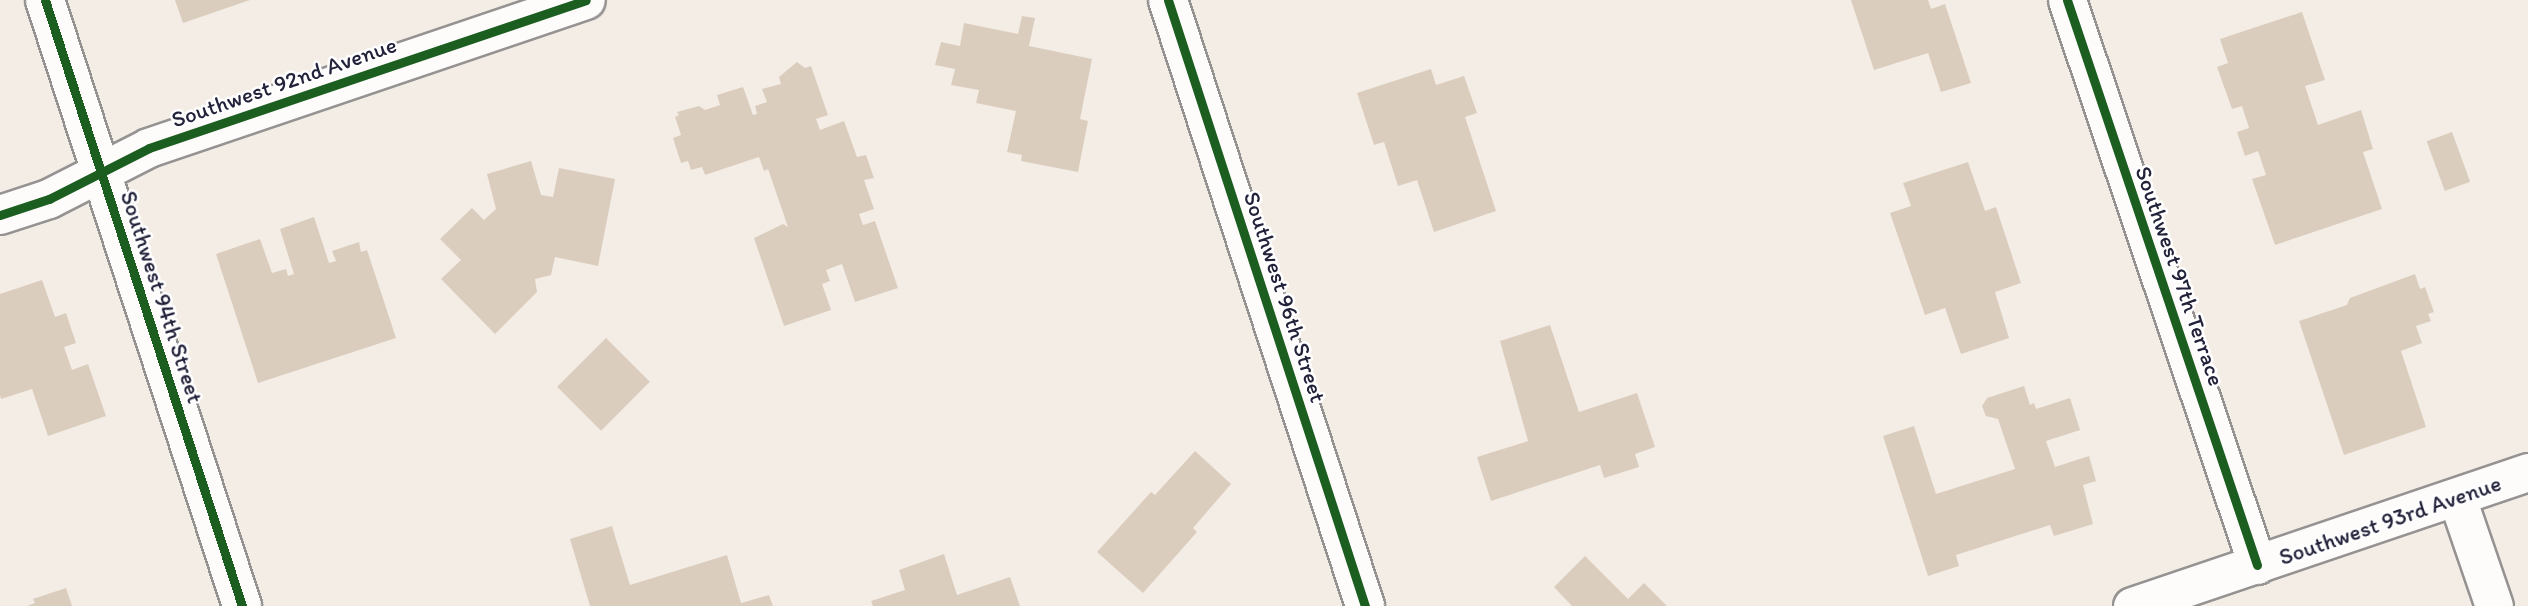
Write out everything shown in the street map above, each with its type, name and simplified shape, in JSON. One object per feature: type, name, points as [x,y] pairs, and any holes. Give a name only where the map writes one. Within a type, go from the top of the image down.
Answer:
[{"type":"street","name":"Southwest 94th Street","points":[[45,0],[243,606]]},
{"type":"street","name":"Southwest 92nd Avenue","points":[[0,215],[49,200],[100,171],[149,148],[586,0]]},
{"type":"street","name":"Southwest 96th Street","points":[[1168,0],[1365,606]]},
{"type":"street","name":"Southwest 97th Terrace","points":[[2067,0],[2257,565]]},
{"type":"street","name":"Southwest 93rd Avenue","points":[[2132,606],[2528,472]]},
{"type":"street","points":[[2457,498],[2494,606]]},
{"type":"building","points":[[175,0],[250,0],[183,23]]},
{"type":"building","points":[[1851,0],[1928,0],[1931,9],[1945,4],[1971,83],[1941,92],[1928,53],[1874,70]]},
{"type":"building","points":[[2302,12],[2325,80],[2305,86],[2318,125],[2361,110],[2373,149],[2363,152],[2382,209],[2275,245],[2252,179],[2266,175],[2258,151],[2245,156],[2237,132],[2249,128],[2242,106],[2232,109],[2217,67],[2228,63],[2220,39]]},
{"type":"building","points":[[1022,16],[1035,18],[1029,46],[1092,59],[1080,119],[1088,121],[1078,172],[1021,161],[1022,155],[1007,152],[1016,111],[976,103],[979,90],[951,85],[955,69],[935,65],[941,42],[960,46],[964,23],[1018,34]]},
{"type":"building","points":[[797,62],[805,68],[811,66],[828,115],[816,119],[820,130],[844,121],[857,157],[866,155],[874,178],[864,180],[874,209],[859,214],[863,225],[875,221],[898,288],[855,302],[842,264],[826,270],[830,281],[822,284],[831,310],[784,326],[754,238],[783,224],[788,227],[768,169],[764,171],[759,157],[705,175],[702,167],[691,170],[688,161],[681,163],[673,138],[681,135],[675,117],[679,115],[677,112],[699,106],[705,110],[720,105],[717,95],[743,87],[753,115],[757,114],[755,106],[767,102],[762,89],[781,84],[779,77]]},
{"type":"building","points":[[1431,69],[1436,85],[1464,76],[1477,113],[1465,117],[1496,211],[1434,232],[1417,180],[1398,186],[1384,142],[1374,145],[1357,93]]},
{"type":"building","points":[[2452,132],[2470,182],[2445,191],[2427,141]]},
{"type":"building","points":[[531,161],[541,195],[553,197],[559,168],[615,179],[598,266],[555,257],[551,275],[535,279],[537,292],[495,334],[441,279],[461,260],[440,239],[472,208],[484,220],[496,209],[487,174]]},
{"type":"building","points":[[1968,162],[1985,211],[1996,207],[2021,283],[1995,292],[2009,338],[1961,354],[1945,308],[1925,315],[1890,213],[1911,206],[1903,183]]},
{"type":"building","points":[[314,217],[329,263],[336,261],[332,251],[359,242],[361,252],[367,250],[396,338],[258,383],[216,254],[260,239],[272,273],[286,269],[288,276],[294,274],[280,229]]},
{"type":"building","points":[[2415,274],[2420,289],[2425,287],[2434,312],[2428,314],[2431,321],[2416,326],[2422,343],[2401,351],[2426,427],[2344,455],[2299,321],[2347,305],[2350,298]]},
{"type":"building","points":[[42,280],[55,317],[66,313],[76,343],[64,347],[72,370],[88,364],[106,416],[48,436],[32,389],[1,399],[0,395],[0,294]]},
{"type":"building","points":[[1550,325],[1579,412],[1637,393],[1655,447],[1635,454],[1639,467],[1604,478],[1600,465],[1491,501],[1477,457],[1528,441],[1500,341]]},
{"type":"building","points":[[606,338],[650,382],[601,431],[557,387]]},
{"type":"building","points":[[2024,386],[2030,405],[2034,403],[2036,409],[2070,398],[2080,430],[2046,441],[2055,467],[2089,456],[2096,481],[2083,485],[2093,524],[2054,536],[2050,525],[1956,555],[1959,566],[1928,576],[1883,436],[1914,426],[1936,494],[2015,469],[1998,419],[1986,416],[1982,406],[1987,398]]},
{"type":"building","points":[[1195,451],[1231,484],[1193,528],[1197,532],[1143,593],[1097,552],[1151,492],[1155,495]]},
{"type":"building","points":[[612,526],[630,585],[727,555],[741,603],[769,595],[773,606],[590,606],[570,539]]},
{"type":"building","points":[[944,554],[957,595],[1010,577],[1020,606],[873,606],[871,601],[905,590],[899,570]]},
{"type":"building","points":[[1585,556],[1628,599],[1644,583],[1667,606],[1572,606],[1554,587]]},
{"type":"building","points":[[66,588],[72,606],[27,606],[35,603],[33,599]]},
{"type":"cycle path","points":[[45,0],[242,606]]},
{"type":"cycle path","points":[[0,215],[49,199],[149,148],[586,0]]},
{"type":"cycle path","points":[[1168,0],[1365,606]]},
{"type":"cycle path","points":[[2067,0],[2257,565]]}]
